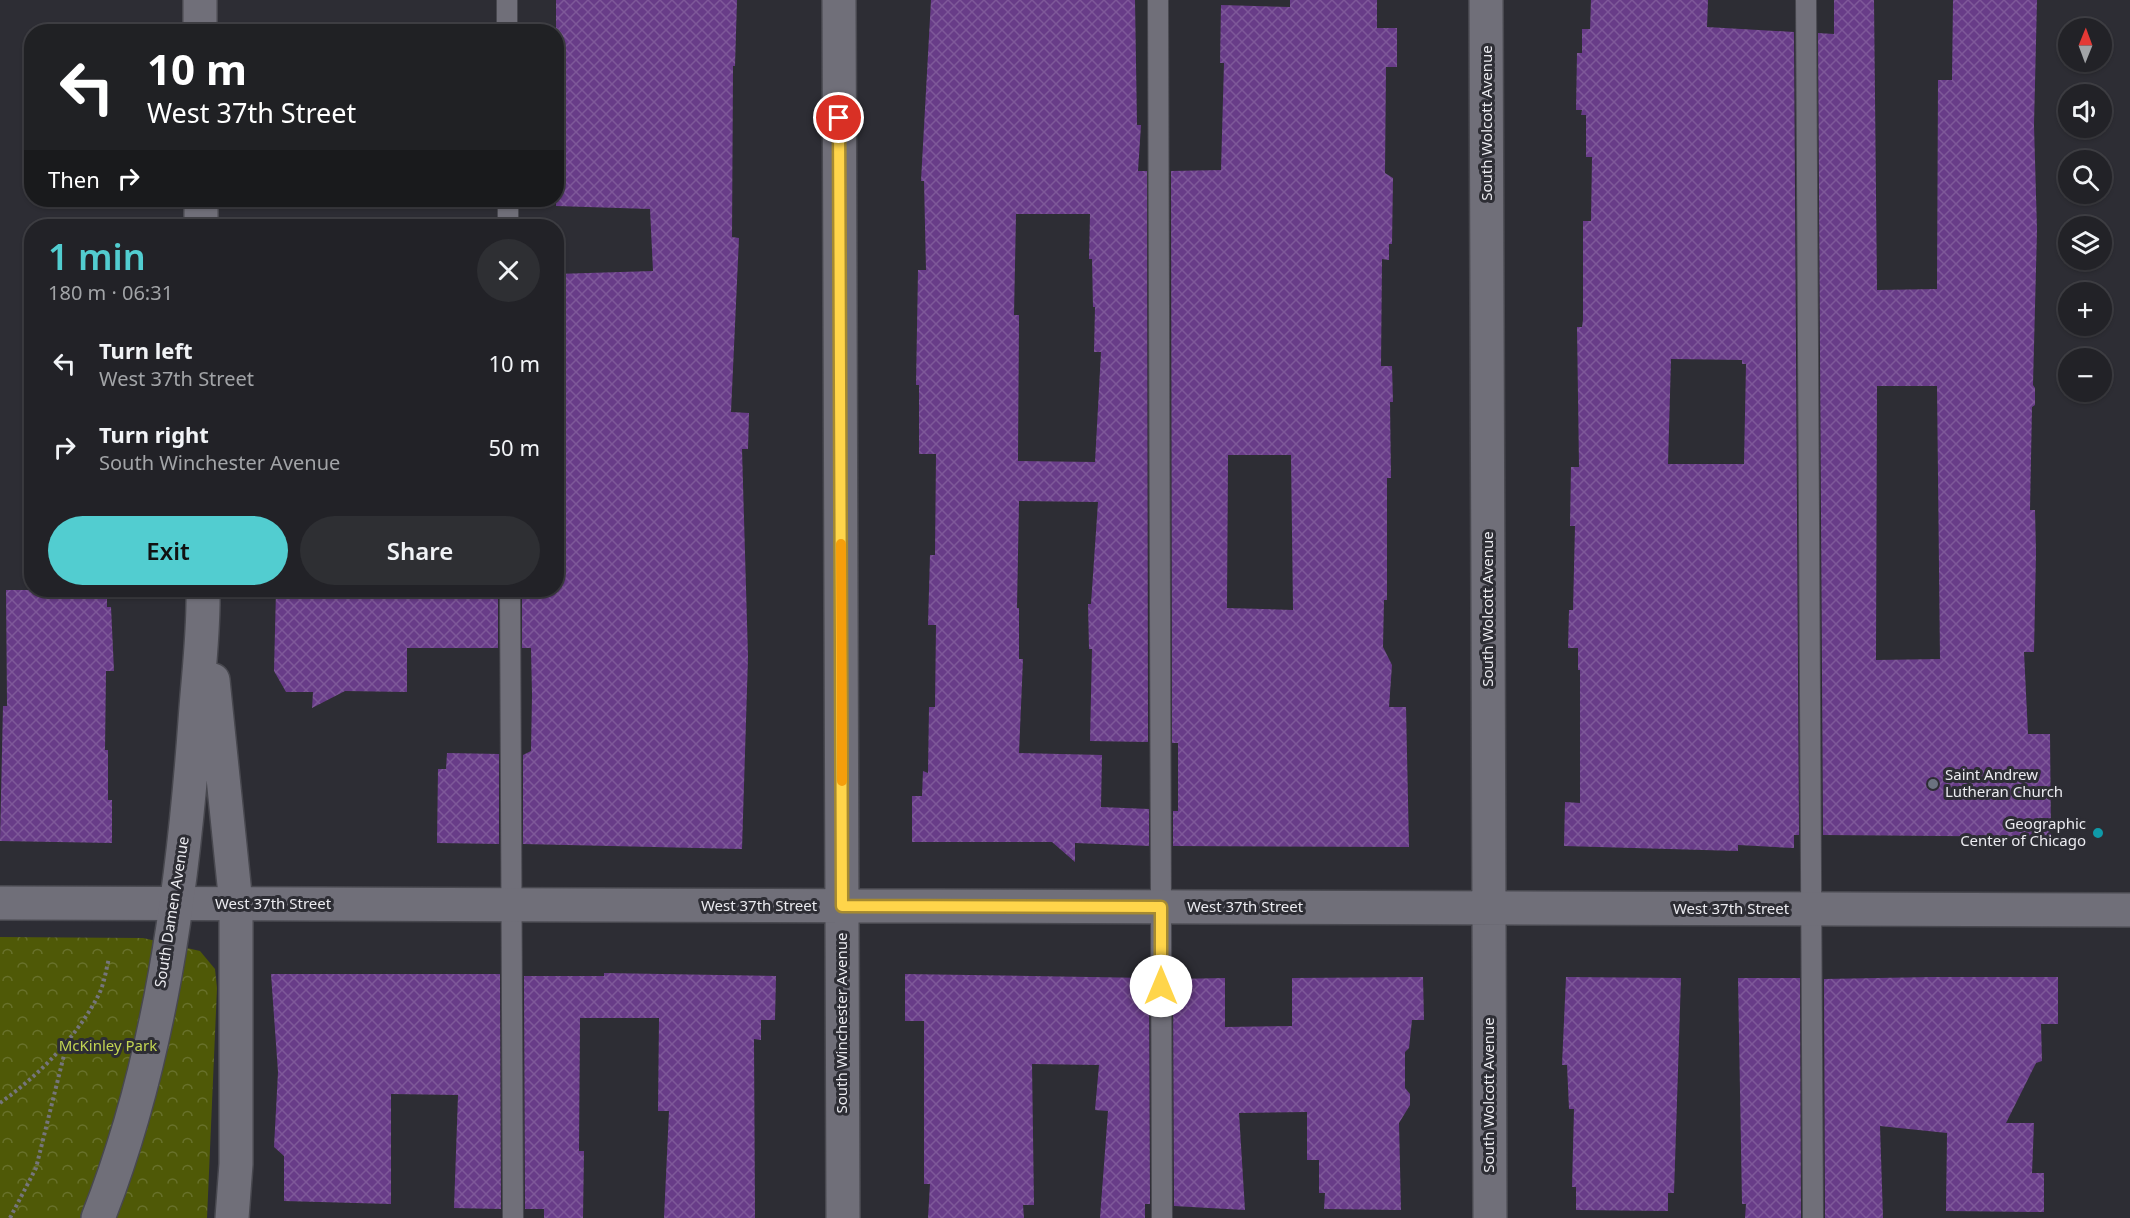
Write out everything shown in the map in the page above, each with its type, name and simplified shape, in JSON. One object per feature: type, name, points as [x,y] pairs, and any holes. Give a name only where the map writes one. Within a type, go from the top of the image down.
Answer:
[{"type":"street","points":[[200,0],[200,24]]},
{"type":"street","name":"South Winchester Avenue","points":[[839,0],[843,1218]]},
{"type":"street","name":"South Wolcott Avenue","points":[[1486,0],[1490,1218]]},
{"type":"street","name":"South Damen Avenue","points":[[98,1218],[120,1162],[147,1058],[175,904],[188,813],[203,597]]},
{"type":"street","name":"South Damen Avenue","points":[[203,597],[236,904],[236,1153],[232,1218]]},
{"type":"street","name":"West 37th Street","points":[[0,903],[2130,910]]},
{"type":"lane","points":[[507,0],[507,24]]},
{"type":"lane","points":[[1158,0],[1162,1218]]},
{"type":"lane","points":[[1806,0],[1813,1218]]},
{"type":"lane","points":[[510,597],[513,1218]]},
{"type":"path","points":[[0,1103],[32,1080],[68,1040],[98,996],[109,958]]},
{"type":"path","points":[[10,1218],[36,1168],[68,1040]]},
{"type":"green space","name":"McKinley Park","points":[[0,937],[143,938],[200,951],[215,969],[217,988],[207,1218],[0,1218]]},
{"type":"building","points":[[556,0],[737,0],[735,66],[733,66],[732,237],[739,238],[731,412],[749,413],[748,449],[742,449],[748,657],[742,849],[523,844],[523,755],[531,751],[532,695],[531,648],[522,648],[522,597],[564,597],[564,274],[653,271],[650,209],[564,206],[564,24],[556,24]]},
{"type":"building","points":[[931,0],[1135,0],[1137,125],[1141,125],[1138,171],[1147,171],[1148,742],[1090,741],[1092,649],[1089,649],[1088,604],[1091,604],[1098,502],[1019,501],[1017,608],[1019,608],[1019,659],[1023,659],[1019,753],[1102,755],[1101,807],[1149,809],[1149,846],[1075,843],[1075,862],[1052,842],[912,842],[912,796],[922,796],[923,771],[928,773],[929,707],[935,707],[936,625],[928,625],[930,555],[935,555],[936,454],[919,454],[919,385],[916,385],[918,270],[926,270],[924,181],[921,181]],"holes":[[[1016,214],[1090,214],[1089,259],[1092,259],[1093,307],[1095,307],[1094,352],[1101,352],[1095,462],[1018,461],[1019,315],[1014,315]]]},
{"type":"building","points":[[1290,0],[1377,0],[1377,28],[1397,28],[1397,67],[1386,67],[1385,173],[1393,178],[1392,244],[1389,244],[1389,260],[1382,259],[1381,366],[1392,366],[1393,402],[1390,402],[1391,478],[1387,478],[1387,600],[1384,600],[1383,647],[1392,665],[1389,707],[1406,707],[1409,847],[1173,846],[1173,811],[1178,811],[1178,743],[1172,743],[1171,171],[1221,170],[1224,63],[1220,63],[1221,5],[1290,7]],"holes":[[[1228,455],[1291,455],[1293,610],[1227,608]]]},
{"type":"building","points":[[1591,0],[1708,0],[1707,27],[1794,32],[1799,835],[1794,835],[1794,848],[1738,845],[1738,851],[1564,846],[1565,802],[1580,803],[1580,670],[1578,670],[1578,648],[1568,648],[1569,610],[1573,610],[1575,526],[1570,526],[1571,467],[1579,467],[1577,327],[1582,327],[1583,320],[1583,221],[1591,221],[1592,157],[1586,157],[1586,115],[1581,115],[1582,110],[1576,110],[1577,53],[1582,53],[1582,29],[1590,29]],"holes":[[[1671,359],[1742,360],[1742,364],[1746,364],[1744,464],[1668,464]]]},
{"type":"building","points":[[1834,0],[1874,0],[1877,290],[1937,289],[1938,80],[1952,80],[1953,0],[2037,0],[2034,125],[2037,230],[2033,385],[2035,405],[2032,407],[2030,510],[2035,510],[2036,552],[2034,652],[2024,652],[2028,734],[2050,734],[2051,837],[1823,835],[1818,33],[1834,34]],"holes":[[[1877,386],[1937,386],[1940,659],[1876,660]]]},
{"type":"building","points":[[6,590],[24,590],[24,597],[107,597],[107,607],[111,607],[114,671],[106,671],[105,750],[108,750],[108,800],[112,800],[112,843],[0,841],[3,706],[7,706]]},
{"type":"building","points":[[276,597],[498,597],[498,648],[407,648],[407,692],[345,691],[312,708],[313,692],[286,692],[274,671]]},
{"type":"building","points":[[447,753],[499,754],[499,844],[437,843],[438,769],[446,769]]},
{"type":"building","points":[[604,973],[776,976],[775,1020],[761,1020],[761,1040],[754,1039],[755,1218],[664,1218],[669,1111],[658,1111],[659,1018],[580,1018],[579,1151],[584,1151],[583,1218],[544,1218],[544,1209],[525,1209],[524,976],[604,976]]},
{"type":"building","points":[[271,974],[500,974],[501,1209],[454,1208],[458,1095],[391,1094],[391,1204],[284,1201],[284,1156],[274,1147],[278,1072]]},
{"type":"building","points":[[905,974],[1149,978],[1150,1204],[1145,1204],[1145,1218],[1100,1218],[1108,1111],[1095,1110],[1099,1065],[1032,1064],[1034,1205],[1023,1205],[1024,1218],[928,1218],[930,1184],[924,1184],[924,1021],[905,1021]]},
{"type":"building","points":[[1423,977],[1424,1020],[1412,1020],[1409,1048],[1405,1052],[1405,1088],[1410,1094],[1410,1105],[1399,1123],[1401,1210],[1324,1209],[1325,1193],[1319,1193],[1319,1160],[1307,1160],[1307,1112],[1239,1113],[1245,1210],[1174,1206],[1173,979],[1225,978],[1225,1027],[1292,1026],[1292,978]]},
{"type":"building","points":[[1566,977],[1681,978],[1674,1193],[1668,1193],[1668,1211],[1576,1210],[1576,1187],[1572,1187],[1574,1109],[1569,1109],[1567,1065],[1562,1065]]},
{"type":"building","points":[[2058,977],[2058,1024],[2041,1024],[2042,1061],[2036,1063],[2006,1123],[2034,1123],[2032,1173],[2044,1173],[2044,1212],[1946,1211],[1947,1133],[1880,1126],[1883,1218],[1825,1218],[1824,979]]},
{"type":"building","points":[[1738,978],[1800,978],[1801,1218],[1745,1218],[1746,1204],[1742,1204]]},
{"type":"slow traffic","points":[[841,544],[842,781]]},
{"type":"place","name":"Saint Andrew Lutheran Church","points":[[1933,784]]},
{"type":"place","name":"Geographic Center of Chicago","points":[[2098,833]]},
{"type":"route","points":[[839,118],[842,906],[1161,907],[1161,986]]}]
